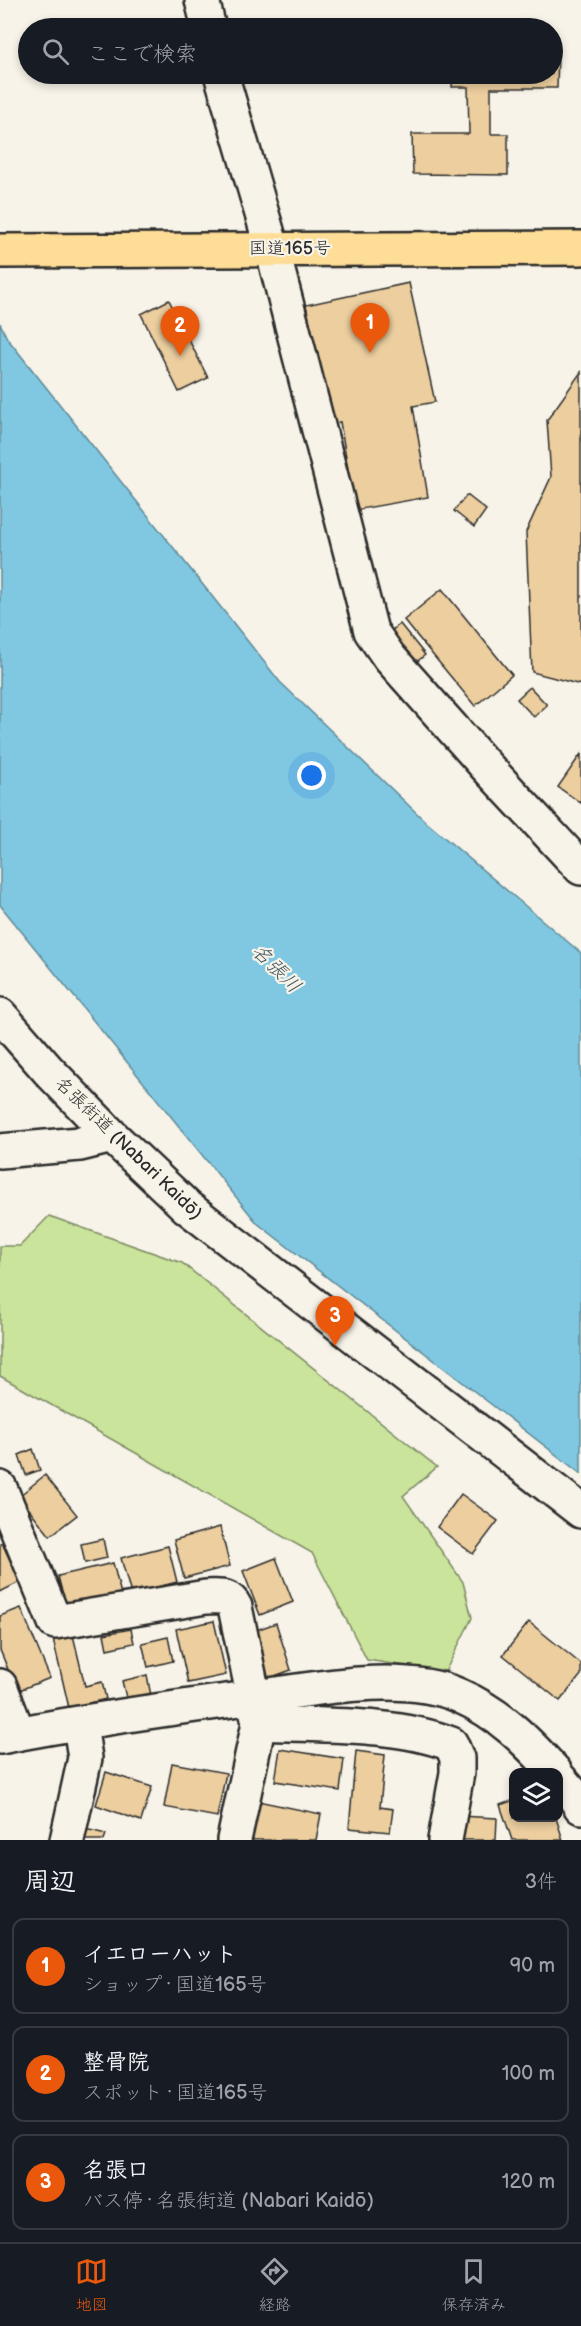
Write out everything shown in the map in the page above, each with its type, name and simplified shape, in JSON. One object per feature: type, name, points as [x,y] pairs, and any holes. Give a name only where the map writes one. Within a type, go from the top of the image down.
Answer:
[{"type":"highway","name":"国道165号","points":[[0,251],[581,248]]},
{"type":"street","points":[[202,0],[206,18]]},
{"type":"street","points":[[224,84],[272,248],[371,632],[396,665],[581,868]]},
{"type":"street","name":"名張街道 (Nabari Kaidō)","points":[[0,1015],[48,1070],[112,1136],[187,1207],[581,1511]]},
{"type":"street","points":[[0,1151],[80,1144],[112,1136]]},
{"type":"street","points":[[0,1488],[55,1622],[206,1597],[225,1597],[232,1600],[256,1711],[234,1840]]},
{"type":"street","points":[[256,1711],[320,1687],[402,1684],[435,1688],[459,1695],[514,1729],[550,1768]]},
{"type":"street","points":[[0,1686],[9,1735],[80,1724],[256,1711],[370,1729],[427,1735],[451,1744],[457,1758],[458,1773],[445,1840]]},
{"type":"street","points":[[68,1840],[85,1758],[80,1724]]},
{"type":"street","points":[[563,1782],[581,1807]]},
{"type":"green space","points":[[49,1216],[182,1263],[437,1467],[403,1496],[463,1582],[472,1618],[445,1672],[367,1660],[312,1553],[0,1376],[0,1246],[20,1246]]},
{"type":"water","name":"名張川","points":[[0,323],[7,338],[280,682],[426,822],[581,953],[581,1474],[257,1223],[0,905]]},
{"type":"building","points":[[452,84],[557,84],[557,88],[491,88],[491,134],[508,134],[508,175],[413,174],[412,134],[469,134],[468,87],[452,87]]},
{"type":"building","points":[[409,283],[435,402],[413,406],[428,497],[355,510],[340,422],[331,424],[306,305]]},
{"type":"building","points":[[169,300],[208,378],[179,392],[141,314]]},
{"type":"building","points":[[581,372],[581,685],[532,672],[526,532],[551,477],[547,420]]},
{"type":"building","points":[[467,495],[486,510],[474,527],[454,511]]},
{"type":"building","points":[[442,589],[512,675],[475,706],[404,620]]},
{"type":"building","points":[[400,624],[425,655],[407,670],[382,638]]},
{"type":"building","points":[[530,687],[547,705],[534,717],[517,699]]},
{"type":"building","points":[[581,754],[581,803],[558,787]]},
{"type":"building","points":[[33,1449],[40,1470],[26,1475],[19,1455]]},
{"type":"building","points":[[45,1475],[77,1515],[50,1536],[19,1496]]},
{"type":"building","points":[[461,1494],[498,1521],[473,1554],[437,1527]]},
{"type":"building","points":[[220,1527],[230,1566],[184,1578],[174,1540]]},
{"type":"building","points":[[103,1539],[107,1558],[85,1563],[81,1544]]},
{"type":"building","points":[[2,1543],[20,1582],[0,1592],[0,1544]]},
{"type":"building","points":[[168,1546],[177,1582],[131,1594],[121,1558]]},
{"type":"building","points":[[276,1558],[293,1602],[260,1615],[243,1571]]},
{"type":"building","points":[[113,1563],[122,1598],[67,1612],[58,1576]]},
{"type":"building","points":[[21,1608],[50,1678],[17,1691],[0,1650],[0,1616]]},
{"type":"building","points":[[214,1621],[226,1675],[188,1683],[176,1629]]},
{"type":"building","points":[[529,1622],[581,1664],[581,1675],[560,1701],[503,1655]]},
{"type":"building","points":[[276,1623],[291,1670],[261,1681],[245,1634]]},
{"type":"building","points":[[131,1629],[134,1643],[107,1649],[104,1634]]},
{"type":"building","points":[[73,1635],[85,1686],[102,1682],[106,1699],[69,1708],[53,1639]]},
{"type":"building","points":[[168,1637],[173,1661],[148,1667],[142,1643]]},
{"type":"building","points":[[147,1675],[151,1696],[127,1701],[122,1681]]},
{"type":"building","points":[[280,1749],[344,1759],[340,1791],[275,1781]]},
{"type":"building","points":[[356,1751],[385,1755],[380,1807],[393,1809],[390,1832],[349,1828]]},
{"type":"building","points":[[172,1763],[226,1773],[217,1817],[164,1807]]},
{"type":"building","points":[[106,1772],[152,1787],[141,1821],[96,1805]]},
{"type":"building","points":[[243,1798],[321,1814],[316,1840],[235,1840]]},
{"type":"building","points":[[509,1802],[509,1822],[557,1822],[563,1840],[512,1840],[500,1805]]},
{"type":"building","points":[[458,1816],[497,1818],[496,1840],[456,1840]]},
{"type":"building","points":[[77,1827],[106,1834],[104,1840],[74,1840]]},
{"type":"place","name":"イエローハット","points":[[370,353]]},
{"type":"place","name":"整骨院","points":[[180,356]]},
{"type":"place","name":"名張口","points":[[335,1346]]}]
